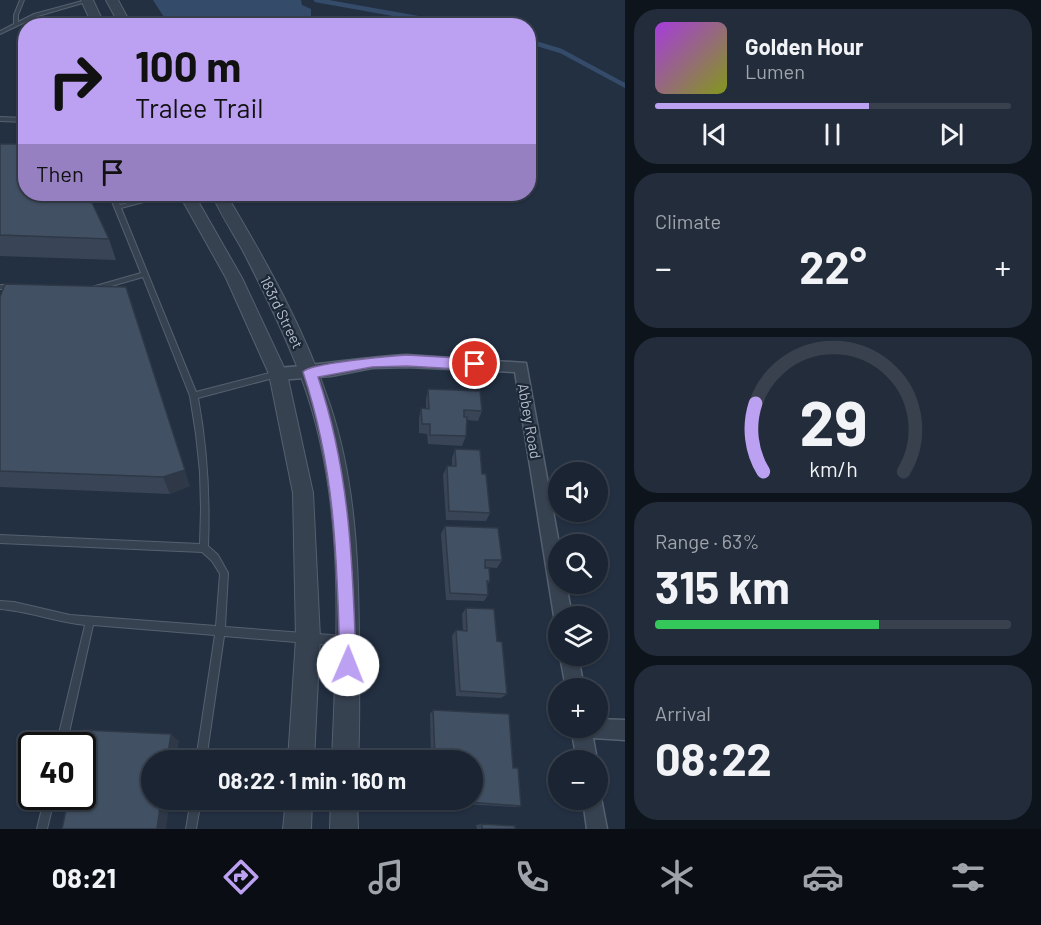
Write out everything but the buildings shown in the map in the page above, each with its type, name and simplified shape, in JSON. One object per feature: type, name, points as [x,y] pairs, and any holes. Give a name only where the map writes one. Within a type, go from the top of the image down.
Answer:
[{"type":"street","points":[[88,0],[96,18]]},
{"type":"street","points":[[112,0],[122,18]]},
{"type":"street","name":"183rd Street","points":[[190,201],[234,278],[278,374],[303,493],[308,638],[302,750]]},
{"type":"street","name":"183rd Street","points":[[223,201],[265,276],[309,372],[322,410],[336,472],[344,544],[349,641],[345,750]]},
{"type":"street","name":"Abbey Road","points":[[309,372],[372,362],[407,361],[521,367],[561,606]]},
{"type":"street","points":[[278,374],[309,372]]},
{"type":"street","points":[[608,729],[625,730]]},
{"type":"street","points":[[297,829],[298,810]]},
{"type":"street","points":[[344,810],[344,829]]},
{"type":"street","points":[[594,810],[597,829]]},
{"type":"lane","points":[[0,33],[16,25],[16,15],[22,0]]},
{"type":"lane","points":[[30,18],[88,0]]},
{"type":"lane","points":[[0,111],[8,119]]},
{"type":"lane","points":[[0,119],[18,120]]},
{"type":"lane","points":[[115,201],[194,396],[200,425],[207,499],[204,548]]},
{"type":"lane","points":[[118,207],[141,201]]},
{"type":"lane","points":[[81,289],[93,289],[120,283],[145,274]]},
{"type":"lane","points":[[0,286],[23,287]]},
{"type":"lane","points":[[194,396],[278,374]]},
{"type":"lane","points":[[0,539],[204,548],[215,558],[224,573],[220,632],[202,750]]},
{"type":"lane","points":[[0,605],[70,619],[349,641]]},
{"type":"lane","points":[[65,732],[90,621]]},
{"type":"lane","points":[[42,829],[47,810]]},
{"type":"lane","points":[[191,829],[194,810]]},
{"type":"water","points":[[153,0],[301,0],[302,5],[311,9],[311,18],[165,18]]},
{"type":"waterway","points":[[316,0],[417,18]]},
{"type":"waterway","points":[[536,43],[561,51],[625,85]]},
{"type":"route","points":[[348,665],[344,544],[336,472],[322,410],[309,372],[372,362],[475,364]]}]
